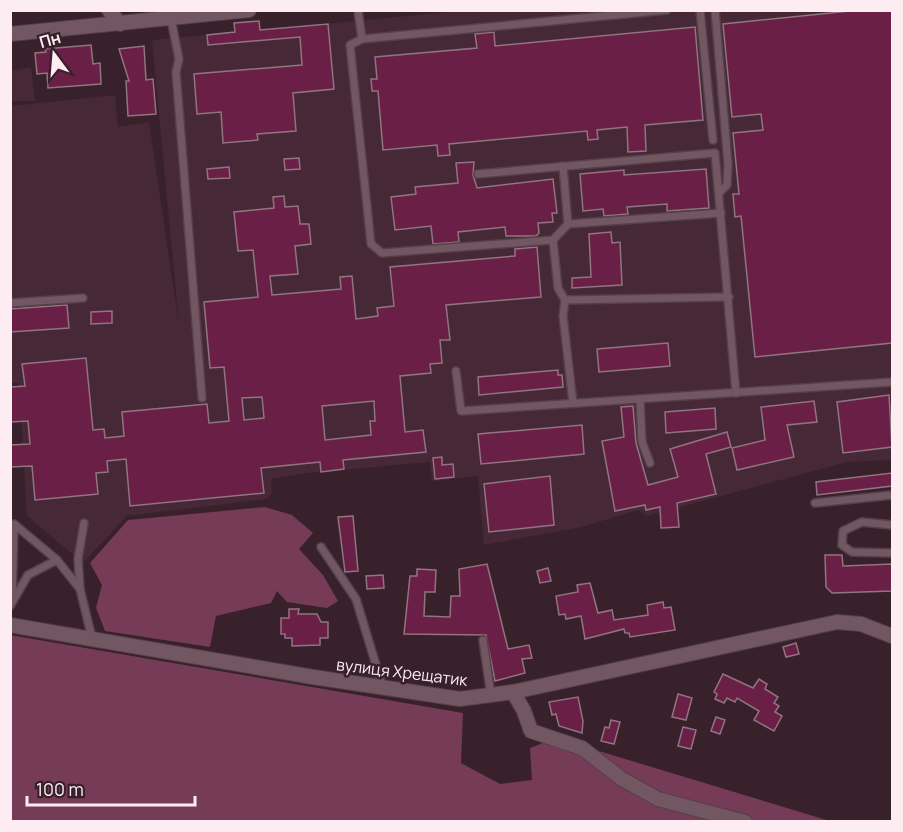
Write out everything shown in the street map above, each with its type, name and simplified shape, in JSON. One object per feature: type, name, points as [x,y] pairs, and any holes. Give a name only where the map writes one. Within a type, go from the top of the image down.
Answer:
[{"type":"street","points":[[109,10],[120,24]]},
{"type":"street","points":[[10,34],[249,10]]},
{"type":"street","name":"вулиця Хрещатик","points":[[10,625],[460,699],[513,692],[837,622],[861,624],[891,632]]},
{"type":"street","points":[[513,692],[524,711],[531,731],[582,748],[622,779],[658,799],[745,822]]},
{"type":"lane","points":[[358,10],[362,39]]},
{"type":"lane","points":[[667,10],[362,39],[350,45],[371,244],[382,253],[553,240],[568,224],[721,213]]},
{"type":"lane","points":[[700,10],[713,140]]},
{"type":"lane","points":[[715,10],[716,45],[728,155],[727,185],[719,193]]},
{"type":"lane","points":[[171,19],[179,59],[176,72],[202,398]]},
{"type":"lane","points":[[478,174],[715,153],[736,393]]},
{"type":"lane","points":[[563,166],[568,224]]},
{"type":"lane","points":[[553,240],[558,288],[565,300],[563,316],[573,403]]},
{"type":"lane","points":[[565,300],[729,297]]},
{"type":"lane","points":[[10,303],[83,298]]},
{"type":"lane","points":[[456,371],[461,411],[892,382]]},
{"type":"lane","points":[[640,399],[642,441],[650,463]]},
{"type":"lane","points":[[815,503],[892,495]]},
{"type":"lane","points":[[12,520],[57,560],[80,589]]},
{"type":"lane","points":[[11,602],[12,520]]},
{"type":"lane","points":[[84,522],[78,559],[80,589],[92,638]]},
{"type":"lane","points":[[892,525],[862,522],[843,531],[842,544],[852,552],[892,553]]},
{"type":"lane","points":[[321,547],[356,599],[383,688]]},
{"type":"lane","points":[[11,602],[28,575],[57,560]]},
{"type":"lane","points":[[483,640],[491,696]]},
{"type":"shaded area","points":[[470,10],[892,11],[892,460],[847,462],[647,516],[638,510],[582,527],[484,545],[478,476],[432,481],[430,462],[308,473],[271,479],[272,494],[266,499],[127,516],[83,563],[27,516],[19,383],[11,383],[11,106],[115,95],[118,127],[149,122],[179,325],[152,40],[235,32],[234,23],[259,21],[260,30]]},
{"type":"shaded area","points":[[31,67],[35,101],[11,101],[11,71]]},
{"type":"shaded area","points":[[265,507],[292,515],[313,533],[299,549],[323,575],[338,601],[327,608],[287,602],[277,591],[271,603],[216,616],[210,647],[105,631],[96,608],[102,585],[90,563],[128,520]]},
{"type":"shaded area","points":[[10,635],[463,713],[461,763],[500,784],[532,780],[530,748],[556,738],[830,821],[11,821]]},
{"type":"building","points":[[860,10],[892,10],[892,343],[755,357],[741,216],[735,217],[733,194],[739,194],[733,133],[763,130],[761,114],[732,117],[723,24]]},
{"type":"building","points":[[259,21],[260,30],[328,24],[334,89],[293,93],[296,131],[257,134],[258,140],[223,143],[221,112],[197,114],[194,74],[302,65],[300,37],[208,45],[207,35],[235,32],[234,23]]},
{"type":"building","points":[[695,27],[703,120],[645,125],[646,151],[628,152],[627,127],[597,130],[598,139],[588,140],[587,131],[449,144],[450,155],[438,156],[437,145],[383,150],[378,91],[372,91],[371,79],[377,79],[375,57],[477,48],[475,34],[494,32],[495,46]]},
{"type":"building","points":[[91,45],[93,64],[100,63],[101,84],[48,88],[47,73],[37,74],[35,53],[46,52],[45,49]]},
{"type":"building","points":[[144,46],[146,80],[153,79],[156,114],[128,116],[126,81],[129,81],[119,49]]},
{"type":"building","points":[[299,158],[300,169],[285,170],[284,159]]},
{"type":"building","points":[[474,162],[473,175],[477,188],[553,179],[557,213],[552,213],[553,222],[538,223],[539,233],[536,236],[506,236],[505,227],[458,232],[459,242],[433,244],[431,226],[395,230],[391,197],[416,194],[415,187],[458,183],[456,163]]},
{"type":"building","points":[[229,167],[230,178],[208,179],[207,169]]},
{"type":"building","points":[[706,169],[709,208],[667,211],[667,204],[627,207],[628,214],[604,216],[603,209],[583,211],[580,174],[624,170],[624,175]]},
{"type":"building","points":[[284,196],[285,207],[298,206],[300,224],[309,224],[311,244],[295,246],[298,274],[270,276],[272,295],[341,289],[340,277],[352,276],[356,319],[378,316],[377,308],[394,306],[390,267],[515,256],[515,249],[537,247],[541,297],[446,305],[450,340],[440,340],[442,363],[430,364],[431,373],[400,376],[405,432],[423,430],[426,452],[343,460],[344,469],[321,472],[320,462],[261,468],[264,493],[130,506],[126,459],[107,461],[108,472],[96,473],[98,494],[35,500],[32,466],[10,467],[10,445],[30,444],[28,421],[10,422],[10,387],[25,386],[22,364],[86,358],[93,430],[104,429],[105,438],[124,436],[122,412],[207,404],[209,423],[229,421],[224,367],[210,368],[204,302],[258,297],[253,250],[238,251],[234,212],[274,208],[273,197]],"holes":[[[262,397],[264,418],[244,420],[242,398]],[[374,401],[375,421],[370,421],[371,435],[325,440],[322,406]]]},
{"type":"building","points":[[611,232],[612,243],[620,242],[622,285],[572,288],[572,278],[591,277],[589,234]]},
{"type":"building","points":[[67,305],[69,328],[10,332],[10,309]]},
{"type":"building","points":[[112,311],[112,323],[91,324],[91,312]]},
{"type":"building","points":[[668,343],[670,366],[599,372],[597,349]]},
{"type":"building","points":[[558,370],[558,375],[562,375],[563,387],[479,395],[478,377]]},
{"type":"building","points":[[889,395],[892,447],[843,453],[837,402]]},
{"type":"building","points":[[814,401],[817,422],[787,425],[794,457],[737,470],[732,448],[765,440],[761,407]]},
{"type":"building","points":[[633,406],[636,443],[648,485],[678,477],[670,449],[727,432],[731,447],[706,454],[716,494],[677,503],[679,527],[661,528],[660,507],[646,510],[645,505],[615,511],[602,441],[624,437],[621,407]]},
{"type":"building","points":[[715,408],[716,429],[666,433],[665,412]]},
{"type":"building","points":[[582,425],[584,454],[481,464],[478,434]]},
{"type":"building","points":[[442,457],[442,465],[453,464],[454,477],[435,479],[433,458]]},
{"type":"building","points":[[892,473],[892,486],[817,495],[816,482]]},
{"type":"building","points":[[550,476],[554,525],[489,532],[484,484]]},
{"type":"building","points":[[353,516],[358,571],[345,572],[338,517]]},
{"type":"building","points":[[825,555],[842,555],[843,566],[892,564],[892,591],[832,593],[826,587]]},
{"type":"building","points":[[487,564],[508,649],[529,645],[532,658],[522,659],[525,673],[495,681],[486,635],[404,634],[410,576],[417,576],[417,569],[436,570],[435,592],[425,592],[424,616],[450,617],[451,596],[460,596],[459,569]]},
{"type":"building","points":[[548,568],[551,581],[540,583],[537,571]]},
{"type":"building","points":[[383,575],[384,588],[367,589],[366,576]]},
{"type":"building","points":[[590,583],[598,613],[612,610],[614,620],[648,615],[647,605],[663,602],[664,608],[671,607],[675,630],[630,637],[624,629],[585,639],[581,616],[566,619],[565,614],[559,615],[556,596],[578,592],[577,585]]},
{"type":"building","points":[[289,609],[299,609],[298,614],[317,614],[321,622],[328,622],[328,638],[320,638],[320,645],[292,646],[292,638],[285,638],[285,634],[281,634],[281,618],[289,618]]},
{"type":"building","points":[[796,643],[799,654],[786,657],[783,647]]},
{"type":"building","points":[[723,674],[753,688],[759,679],[767,684],[765,689],[778,697],[774,703],[779,706],[775,712],[782,716],[774,731],[754,720],[759,711],[737,698],[735,702],[727,698],[724,703],[715,699],[717,694],[714,692]]},
{"type":"building","points":[[678,694],[692,698],[686,720],[672,717]]},
{"type":"building","points":[[578,697],[583,721],[582,733],[559,726],[556,714],[552,715],[549,702]]},
{"type":"building","points":[[716,717],[725,720],[720,734],[711,731]]},
{"type":"building","points":[[611,720],[620,722],[614,744],[601,741],[605,727],[609,728]]},
{"type":"building","points":[[683,727],[696,730],[691,749],[678,746]]}]
